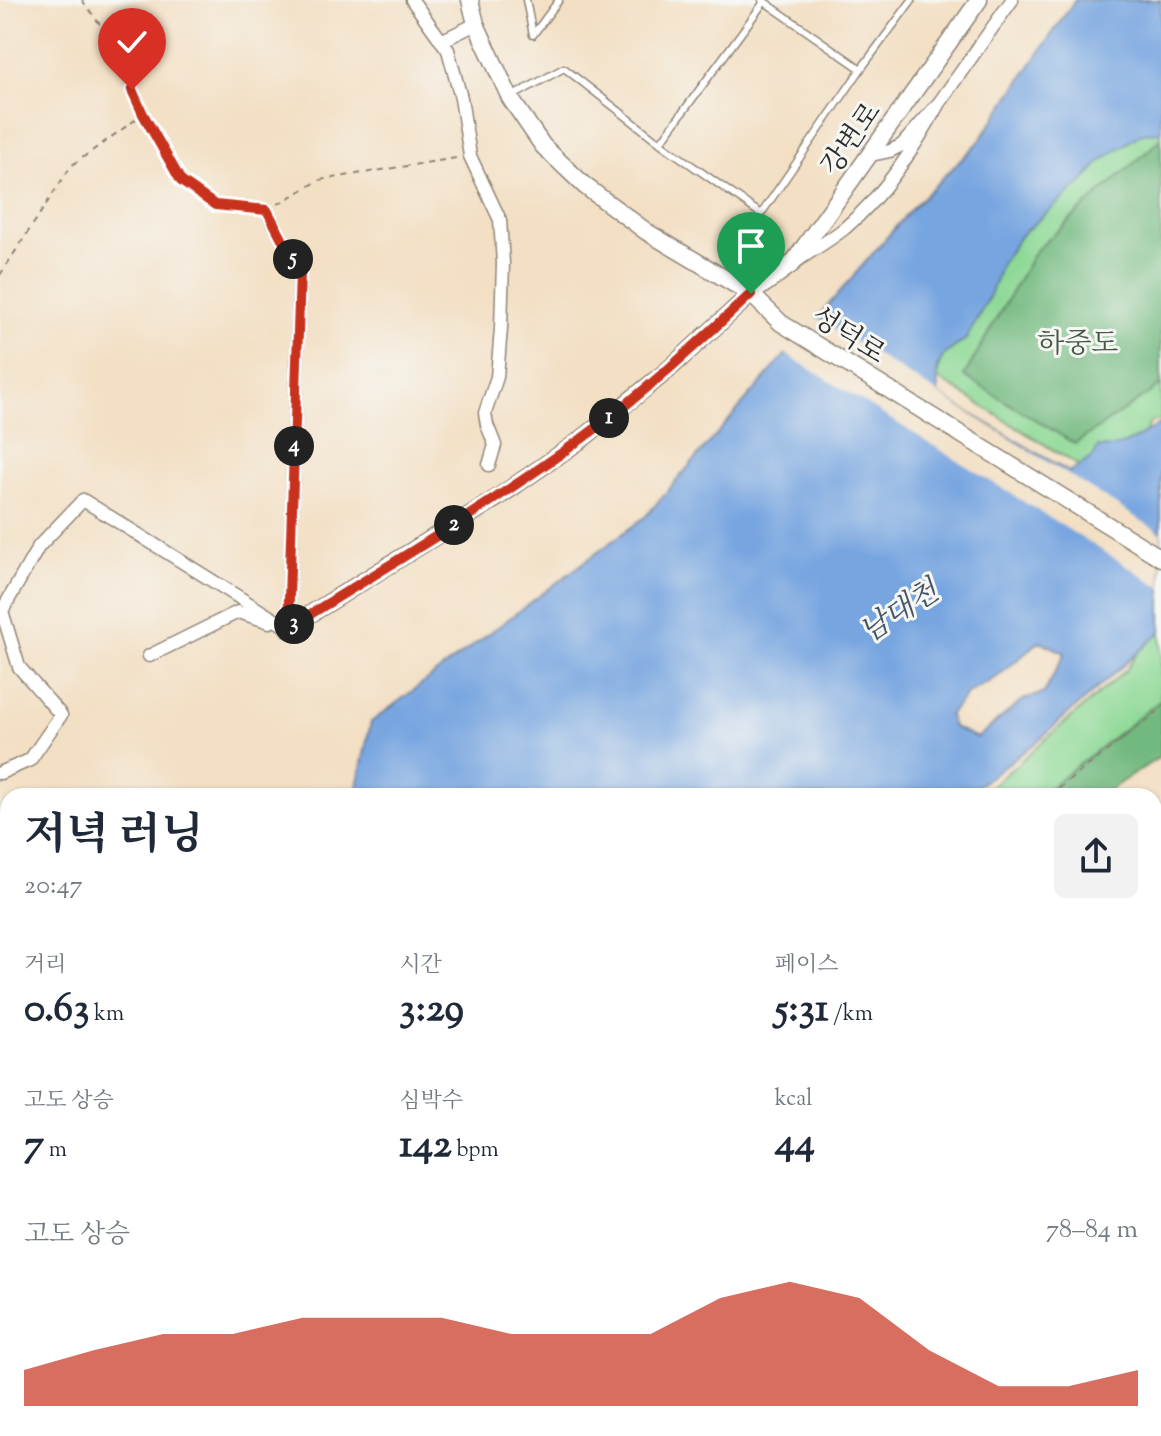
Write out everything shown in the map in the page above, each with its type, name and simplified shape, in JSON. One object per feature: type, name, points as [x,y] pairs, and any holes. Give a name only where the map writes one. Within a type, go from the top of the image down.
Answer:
[{"type":"street","points":[[412,0],[448,50],[461,98],[470,156],[500,220],[503,263],[497,377],[485,413],[495,445],[489,465]]},
{"type":"street","name":"성덕로","points":[[470,0],[476,24],[510,98],[543,146],[585,186],[647,232],[751,294],[781,323],[1161,558]]},
{"type":"street","name":"강변로","points":[[288,628],[497,498],[582,439],[668,370],[751,294],[792,264],[979,0]]},
{"type":"street","points":[[871,155],[902,145],[939,103],[1012,0]]},
{"type":"street","points":[[441,41],[476,24]]},
{"type":"street","points":[[792,264],[844,229],[882,192],[939,103]]},
{"type":"street","points":[[267,210],[300,273],[288,628]]},
{"type":"street","points":[[0,773],[30,760],[61,715],[19,667],[2,611],[39,546],[83,500],[288,628]]},
{"type":"street","points":[[149,656],[238,612],[288,628]]},
{"type":"lane","points":[[526,0],[533,35],[559,0]]},
{"type":"lane","points":[[510,98],[564,68],[660,143],[761,214],[912,0]]},
{"type":"lane","points":[[660,143],[763,1],[861,69]]},
{"type":"path","points":[[82,0],[118,57],[143,114],[181,181],[215,205],[267,210],[320,180],[470,156]]},
{"type":"path","points":[[0,275],[71,166],[143,114]]},
{"type":"path","points":[[1059,788],[1161,709]]},
{"type":"green space","name":"하중도","points":[[1161,117],[1161,420],[1150,422],[1137,454],[1094,475],[937,378],[944,343],[1026,206]]},
{"type":"green space","name":"하중도","points":[[1161,139],[1161,385],[1075,444],[964,376],[1035,251]]},
{"type":"green space","points":[[1161,626],[1161,700],[1157,704],[1049,788],[989,788],[1126,670],[1150,635]]},
{"type":"green space","points":[[1161,700],[1161,756],[1112,788],[1049,788]]},
{"type":"water","name":"남대천","points":[[1075,0],[1161,0],[1161,132],[1142,133],[1101,161],[1085,180],[1021,235],[1001,264],[991,293],[966,339],[944,355],[937,367],[938,394],[1069,472],[1093,457],[1098,447],[1123,444],[1161,423],[1161,632],[1034,744],[975,788],[357,788],[371,722],[646,516],[913,207],[978,143]],"holes":[[[1040,641],[1065,653],[1044,693],[1023,700],[977,738],[953,727],[949,715],[967,694],[997,677]]]},
{"type":"pier","points":[[814,316],[1161,533],[1161,587],[783,352]]},
{"type":"route","points":[[132,90],[181,181],[215,205],[267,210],[300,273],[288,628],[497,498],[582,439],[668,370],[751,294]]}]
